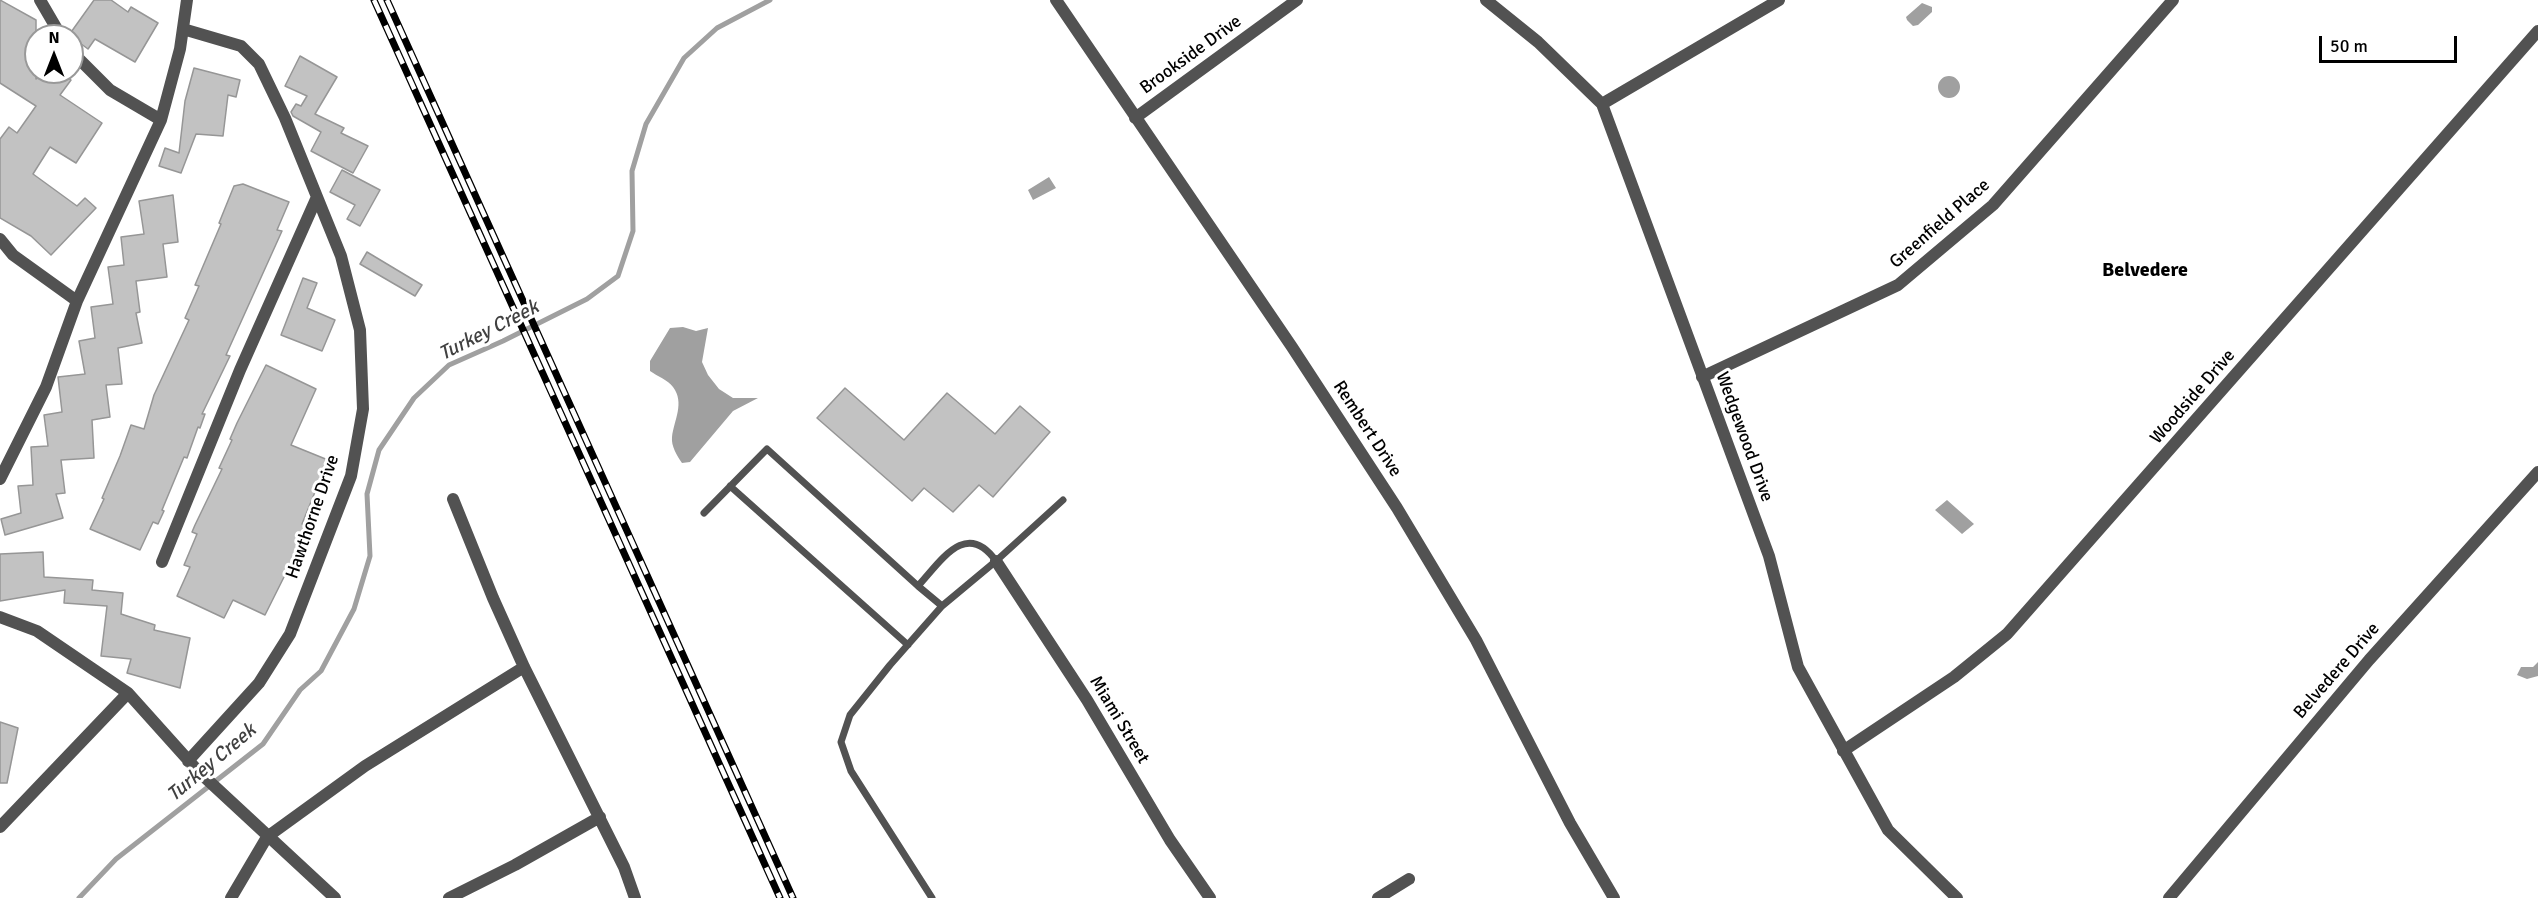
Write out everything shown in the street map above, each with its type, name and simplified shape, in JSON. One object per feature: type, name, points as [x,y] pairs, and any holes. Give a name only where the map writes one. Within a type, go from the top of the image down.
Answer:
[{"type":"street","points":[[40,0],[54,24]]},
{"type":"street","points":[[0,479],[46,387],[77,301],[161,120],[183,29],[187,0]]},
{"type":"street","name":"Rembert Drive","points":[[1056,0],[1292,347],[1397,508],[1476,640],[1570,823],[1614,898]]},
{"type":"street","name":"Brookside Drive","points":[[1135,118],[1297,0]]},
{"type":"street","name":"Wedgewood Drive","points":[[1486,0],[1538,42],[1602,104],[1698,358],[1702,377],[1769,556],[1798,667],[1888,830],[1956,898]]},
{"type":"street","points":[[1602,104],[1779,0]]},
{"type":"street","name":"Greenfield Place","points":[[1702,377],[1898,285],[1993,205],[2173,0]]},
{"type":"street","name":"Hawthorne Drive","points":[[183,29],[241,46],[259,64],[285,118],[341,256],[360,330],[363,409],[351,477],[290,634],[259,683],[188,761]]},
{"type":"street","name":"Woodside Drive","points":[[1843,751],[1954,677],[2007,634],[2538,31]]},
{"type":"street","points":[[84,64],[110,90],[161,120]]},
{"type":"street","points":[[162,562],[240,370],[317,197]]},
{"type":"street","points":[[0,239],[13,255],[77,301]]},
{"type":"street","name":"Belvedere Drive","points":[[2169,898],[2368,660],[2538,472]]},
{"type":"street","points":[[453,499],[524,667],[600,817],[624,867],[635,898]]},
{"type":"street","name":"Miami Street","points":[[996,561],[1087,700],[1170,840],[1210,898]]},
{"type":"street","points":[[0,617],[38,632],[128,693],[198,771],[335,898]]},
{"type":"street","points":[[231,898],[267,837],[365,766],[524,667]]},
{"type":"street","points":[[0,827],[128,693]]},
{"type":"street","points":[[449,898],[515,865],[600,817]]},
{"type":"street","points":[[1378,898],[1409,879]]},
{"type":"lane","points":[[704,513],[767,449],[942,606]]},
{"type":"lane","points":[[730,486],[908,645]]},
{"type":"lane","points":[[932,898],[851,771],[841,741],[850,715],[942,606],[1063,500]]},
{"type":"lane","points":[[918,586],[955,546],[973,543],[986,547],[996,561]]},
{"type":"shaded area","points":[[1922,3],[1932,7],[1932,12],[1918,25],[1913,26],[1906,17]]},
{"type":"shaded area","points":[[1949,76],[1957,79],[1960,87],[1957,95],[1949,98],[1941,95],[1938,87],[1941,79]]},
{"type":"shaded area","points":[[1049,177],[1056,188],[1033,200],[1028,190]]},
{"type":"shaded area","points":[[683,327],[696,331],[708,328],[702,362],[708,375],[719,389],[733,398],[758,398],[733,411],[690,462],[682,463],[672,440],[678,412],[678,399],[668,382],[650,371],[650,361],[670,328]]},
{"type":"shaded area","points":[[1947,500],[1974,524],[1962,534],[1935,510]]},
{"type":"shaded area","points":[[2538,662],[2538,676],[2527,679],[2517,675],[2521,667],[2533,667]]},
{"type":"building","points":[[0,0],[36,20],[36,24],[24,24],[24,84],[68,84],[60,95],[102,123],[76,163],[50,147],[33,174],[77,206],[85,198],[96,208],[51,255],[31,236],[0,218],[0,139],[9,127],[17,133],[36,106],[0,83]]},
{"type":"building","points":[[94,0],[111,0],[128,12],[131,7],[158,23],[135,62],[95,39],[88,49],[84,46],[84,24],[77,24]]},
{"type":"building","points":[[300,56],[337,77],[315,114],[344,128],[341,133],[368,146],[353,173],[311,151],[321,132],[293,116],[291,112],[296,104],[301,106],[307,96],[285,86]]},
{"type":"building","points":[[194,68],[240,80],[236,97],[228,95],[223,136],[196,134],[181,173],[159,166],[165,148],[179,153],[185,101]]},
{"type":"building","points":[[342,170],[380,190],[360,226],[347,219],[355,205],[330,192]]},
{"type":"building","points":[[243,184],[289,202],[277,230],[282,231],[226,355],[230,356],[202,414],[205,414],[200,428],[198,427],[187,458],[184,457],[162,510],[164,511],[158,524],[153,522],[140,550],[90,529],[104,499],[102,498],[131,425],[144,429],[154,395],[189,320],[185,318],[199,286],[195,285],[221,224],[219,223],[234,186]]},
{"type":"building","points":[[173,195],[178,242],[163,244],[167,277],[136,281],[140,312],[136,313],[142,343],[118,348],[122,384],[106,385],[110,417],[92,420],[94,458],[61,460],[65,493],[56,494],[63,518],[5,535],[1,519],[21,513],[18,486],[33,485],[31,447],[48,446],[44,415],[62,412],[58,377],[85,374],[79,341],[95,338],[91,307],[113,304],[108,267],[124,265],[121,237],[144,234],[139,201]]},
{"type":"building","points":[[367,252],[422,285],[415,296],[360,264]]},
{"type":"building","points":[[303,278],[317,283],[307,308],[335,320],[322,351],[281,335]]},
{"type":"building","points":[[266,365],[316,389],[291,445],[328,460],[302,524],[305,525],[290,565],[265,615],[233,600],[224,618],[177,596],[190,567],[184,565],[197,534],[192,532],[222,469],[219,468],[237,423]]},
{"type":"building","points":[[845,388],[904,440],[947,393],[995,434],[1020,406],[1050,432],[993,497],[979,485],[953,512],[924,488],[912,501],[817,418]]},
{"type":"building","points":[[43,552],[44,577],[93,580],[92,590],[123,593],[121,614],[155,625],[154,630],[190,638],[180,688],[127,673],[131,659],[101,656],[107,606],[64,603],[65,590],[0,601],[0,554]]},
{"type":"building","points":[[0,722],[18,728],[7,783],[0,783]]},
{"type":"waterway","name":"Turkey Creek","points":[[79,898],[116,859],[263,744],[300,690],[321,671],[354,609],[370,556],[367,494],[379,450],[414,398],[449,365],[587,299],[618,276],[633,231],[632,171],[646,124],[684,58],[717,28],[770,0]]},
{"type":"railway","points":[[374,0],[780,898]]},
{"type":"railway","points":[[387,0],[793,898]]},
{"type":"district","name":"Belvedere","points":[[2145,271]]}]
